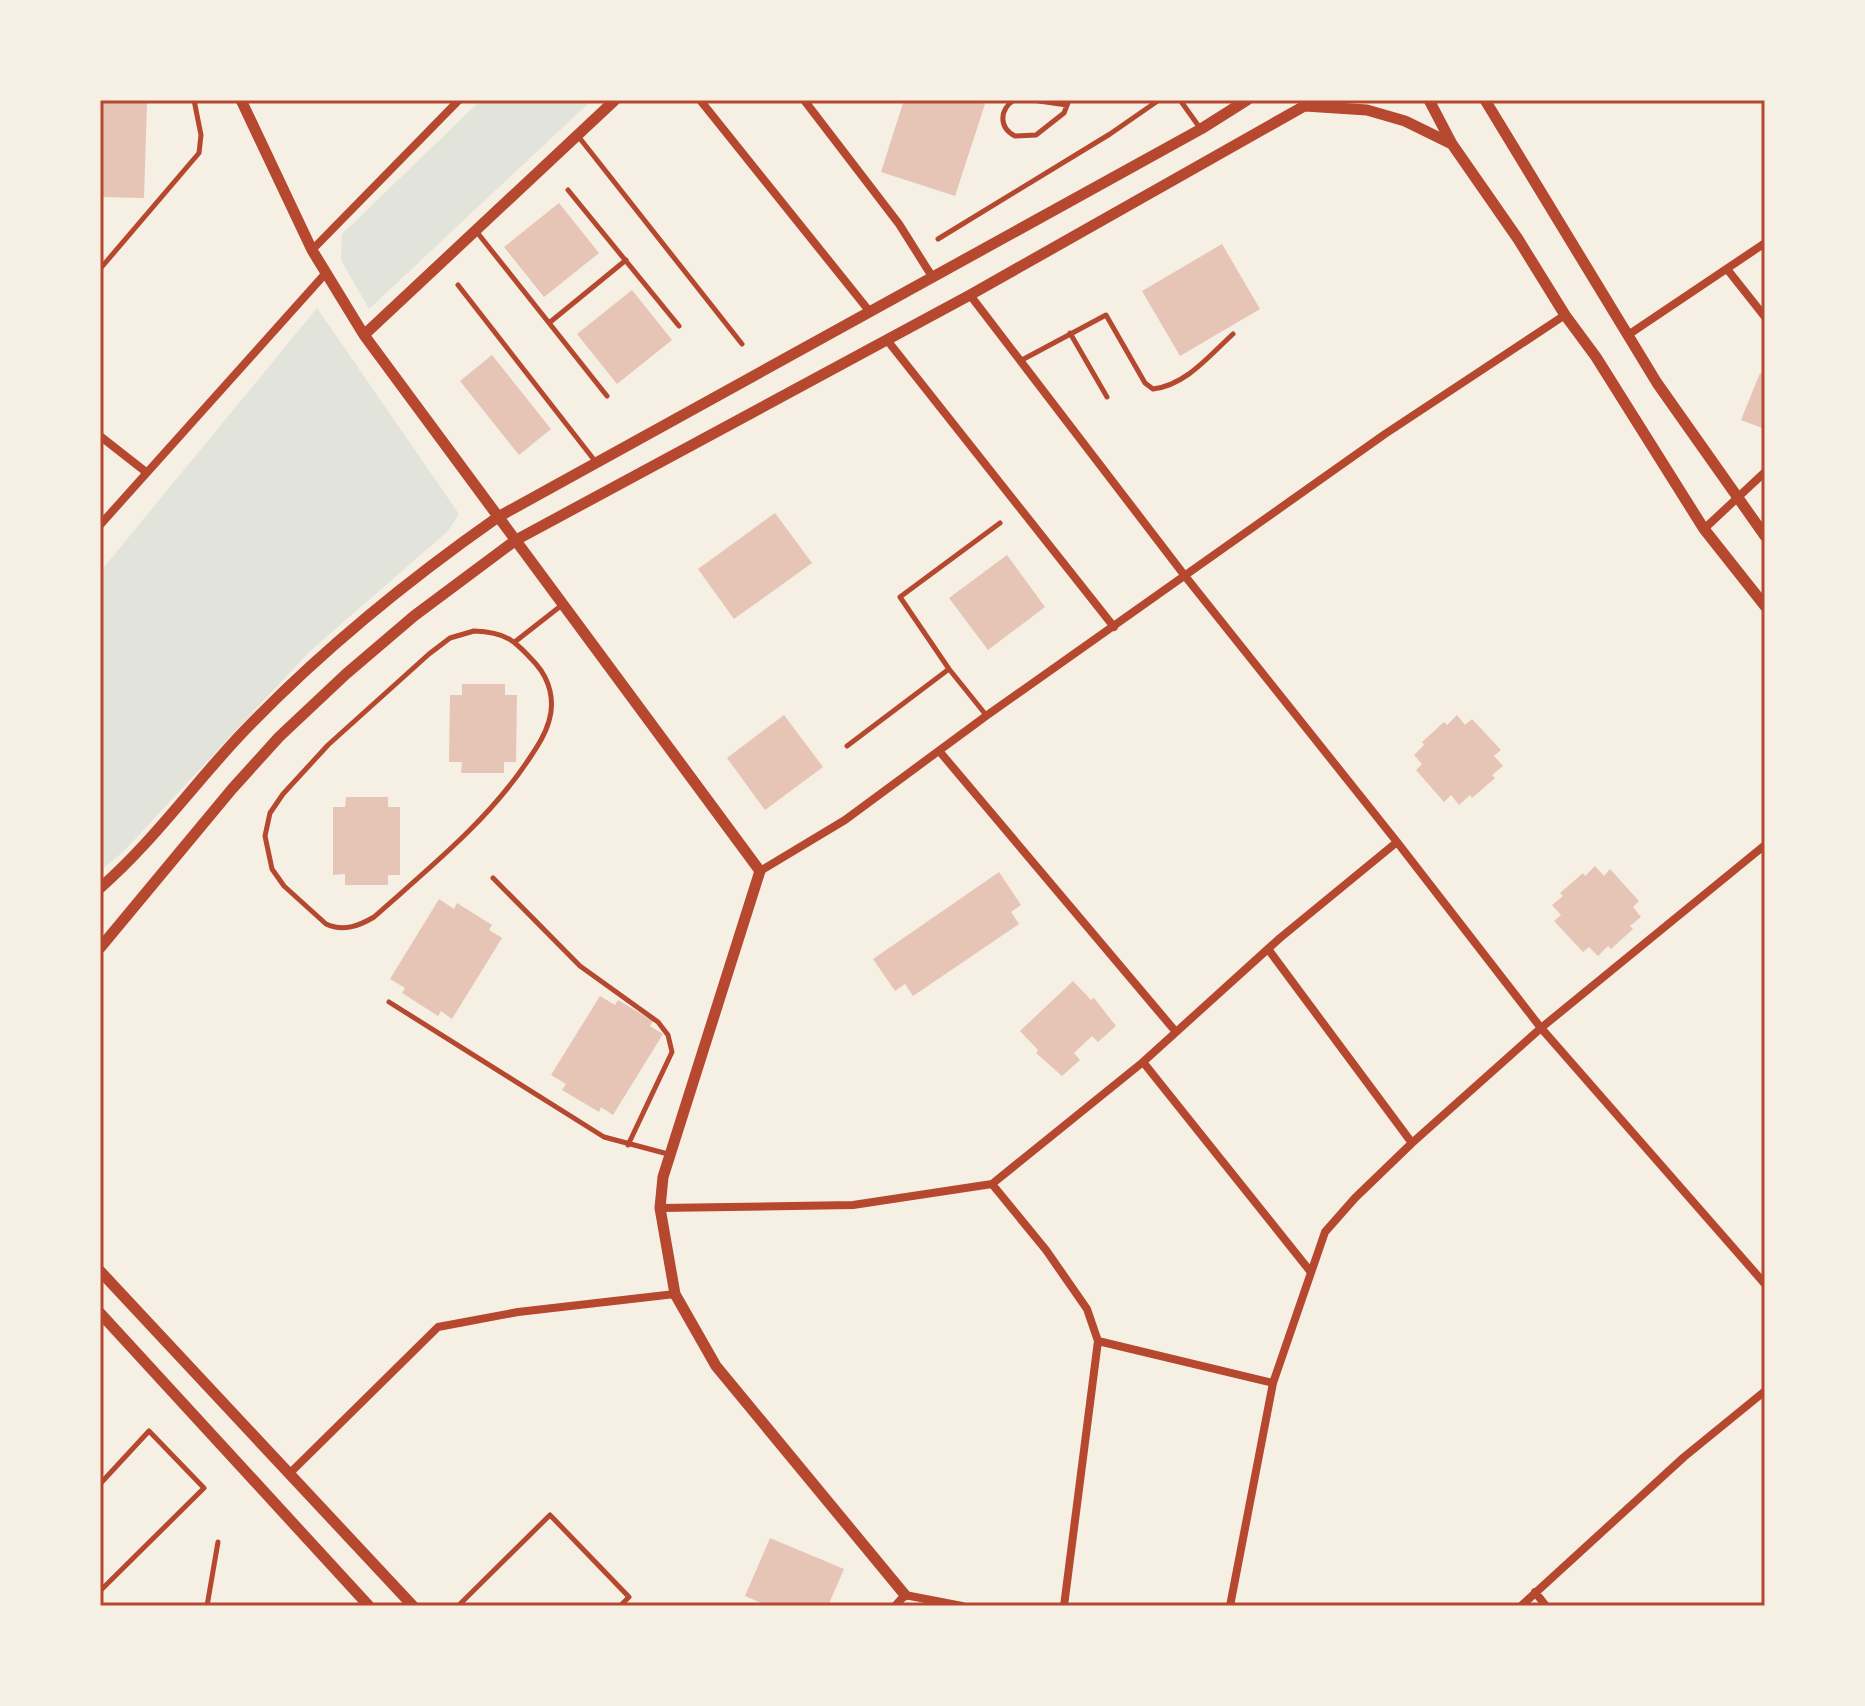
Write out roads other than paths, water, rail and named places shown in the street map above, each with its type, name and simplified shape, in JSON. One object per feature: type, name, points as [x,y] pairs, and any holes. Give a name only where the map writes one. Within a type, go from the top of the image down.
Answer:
[{"type":"street","points":[[241,100],[312,250],[364,335],[760,871]]},
{"type":"street","points":[[312,250],[459,100]]},
{"type":"street","points":[[364,335],[615,100]]},
{"type":"street","points":[[700,100],[870,312]]},
{"type":"street","points":[[804,100],[899,224],[933,278]]},
{"type":"street","points":[[100,888],[174,811],[244,730],[312,666],[447,553],[498,517],[1201,129],[1247,100]]},
{"type":"street","points":[[1429,100],[1452,144],[1596,357],[1704,529],[1765,606]]},
{"type":"street","points":[[1485,100],[1657,383],[1765,536]]},
{"type":"street","points":[[100,948],[279,737],[414,616],[516,540],[970,295],[1310,103],[1367,110],[1405,121],[1452,144]]},
{"type":"street","points":[[1628,335],[1765,243]]},
{"type":"street","points":[[1727,269],[1765,317]]},
{"type":"street","points":[[100,525],[325,274]]},
{"type":"street","points":[[970,295],[1185,576],[1541,1028],[1765,1284]]},
{"type":"street","points":[[962,1606],[905,1595],[716,1366],[675,1294],[660,1208],[663,1177],[760,871],[845,820],[986,716],[1385,434],[1565,315]]},
{"type":"street","points":[[887,340],[1114,627]]},
{"type":"street","points":[[100,436],[146,472]]},
{"type":"street","points":[[1704,529],[1765,472]]},
{"type":"street","points":[[100,505],[110,513]]},
{"type":"street","points":[[940,752],[1176,1032]]},
{"type":"street","points":[[660,1208],[853,1205],[992,1184],[1143,1062],[1268,949],[1397,842]]},
{"type":"street","points":[[1230,1606],[1273,1383],[1325,1232],[1412,1143],[1541,1028],[1765,845]]},
{"type":"street","points":[[1268,949],[1412,1143]]},
{"type":"street","points":[[1143,1062],[1310,1271]]},
{"type":"street","points":[[992,1184],[1046,1250],[1087,1309],[1098,1341],[1064,1606]]},
{"type":"street","points":[[100,1271],[413,1606]]},
{"type":"street","points":[[289,1474],[438,1327],[518,1312],[675,1294]]},
{"type":"street","points":[[100,1313],[369,1606]]},
{"type":"street","points":[[1098,1341],[1273,1383]]},
{"type":"street","points":[[1521,1606],[1684,1457],[1765,1391]]},
{"type":"street","points":[[1535,1592],[1546,1606]]},
{"type":"street","points":[[895,1606],[905,1595]]},
{"type":"lane","points":[[100,269],[199,153],[201,135],[194,100]]},
{"type":"lane","points":[[1014,100],[1004,109],[1002,120],[1006,130],[1015,136],[1036,135],[1064,113],[1068,102],[1032,100]]},
{"type":"lane","points":[[938,239],[1110,134],[1159,100]]},
{"type":"lane","points":[[1180,100],[1201,129]]},
{"type":"lane","points":[[577,135],[742,344]]},
{"type":"lane","points":[[568,190],[679,326]]},
{"type":"lane","points":[[476,230],[607,396]]},
{"type":"lane","points":[[549,323],[626,260]]},
{"type":"lane","points":[[458,285],[596,462]]},
{"type":"lane","points":[[1020,361],[1106,315],[1145,383],[1153,389],[1167,387],[1186,377],[1233,334]]},
{"type":"lane","points":[[1070,333],[1107,397]]},
{"type":"lane","points":[[986,716],[949,669],[900,597],[1000,523]]},
{"type":"lane","points":[[516,641],[563,604]]},
{"type":"lane","points":[[474,631],[497,633],[516,641],[543,672],[552,699],[545,734],[521,771],[503,796],[469,832],[374,917],[353,927],[335,928],[326,924],[284,886],[272,869],[265,836],[270,813],[276,803],[328,745],[439,645],[462,633],[474,631]]},
{"type":"lane","points":[[847,746],[949,669]]},
{"type":"lane","points":[[493,878],[580,966],[658,1022],[668,1035],[672,1052],[628,1145]]},
{"type":"lane","points":[[389,1002],[604,1137],[669,1154]]},
{"type":"lane","points":[[100,1484],[149,1431],[204,1488],[100,1591]]},
{"type":"lane","points":[[458,1606],[550,1515],[629,1597],[620,1606]]},
{"type":"lane","points":[[207,1606],[218,1542]]}]
